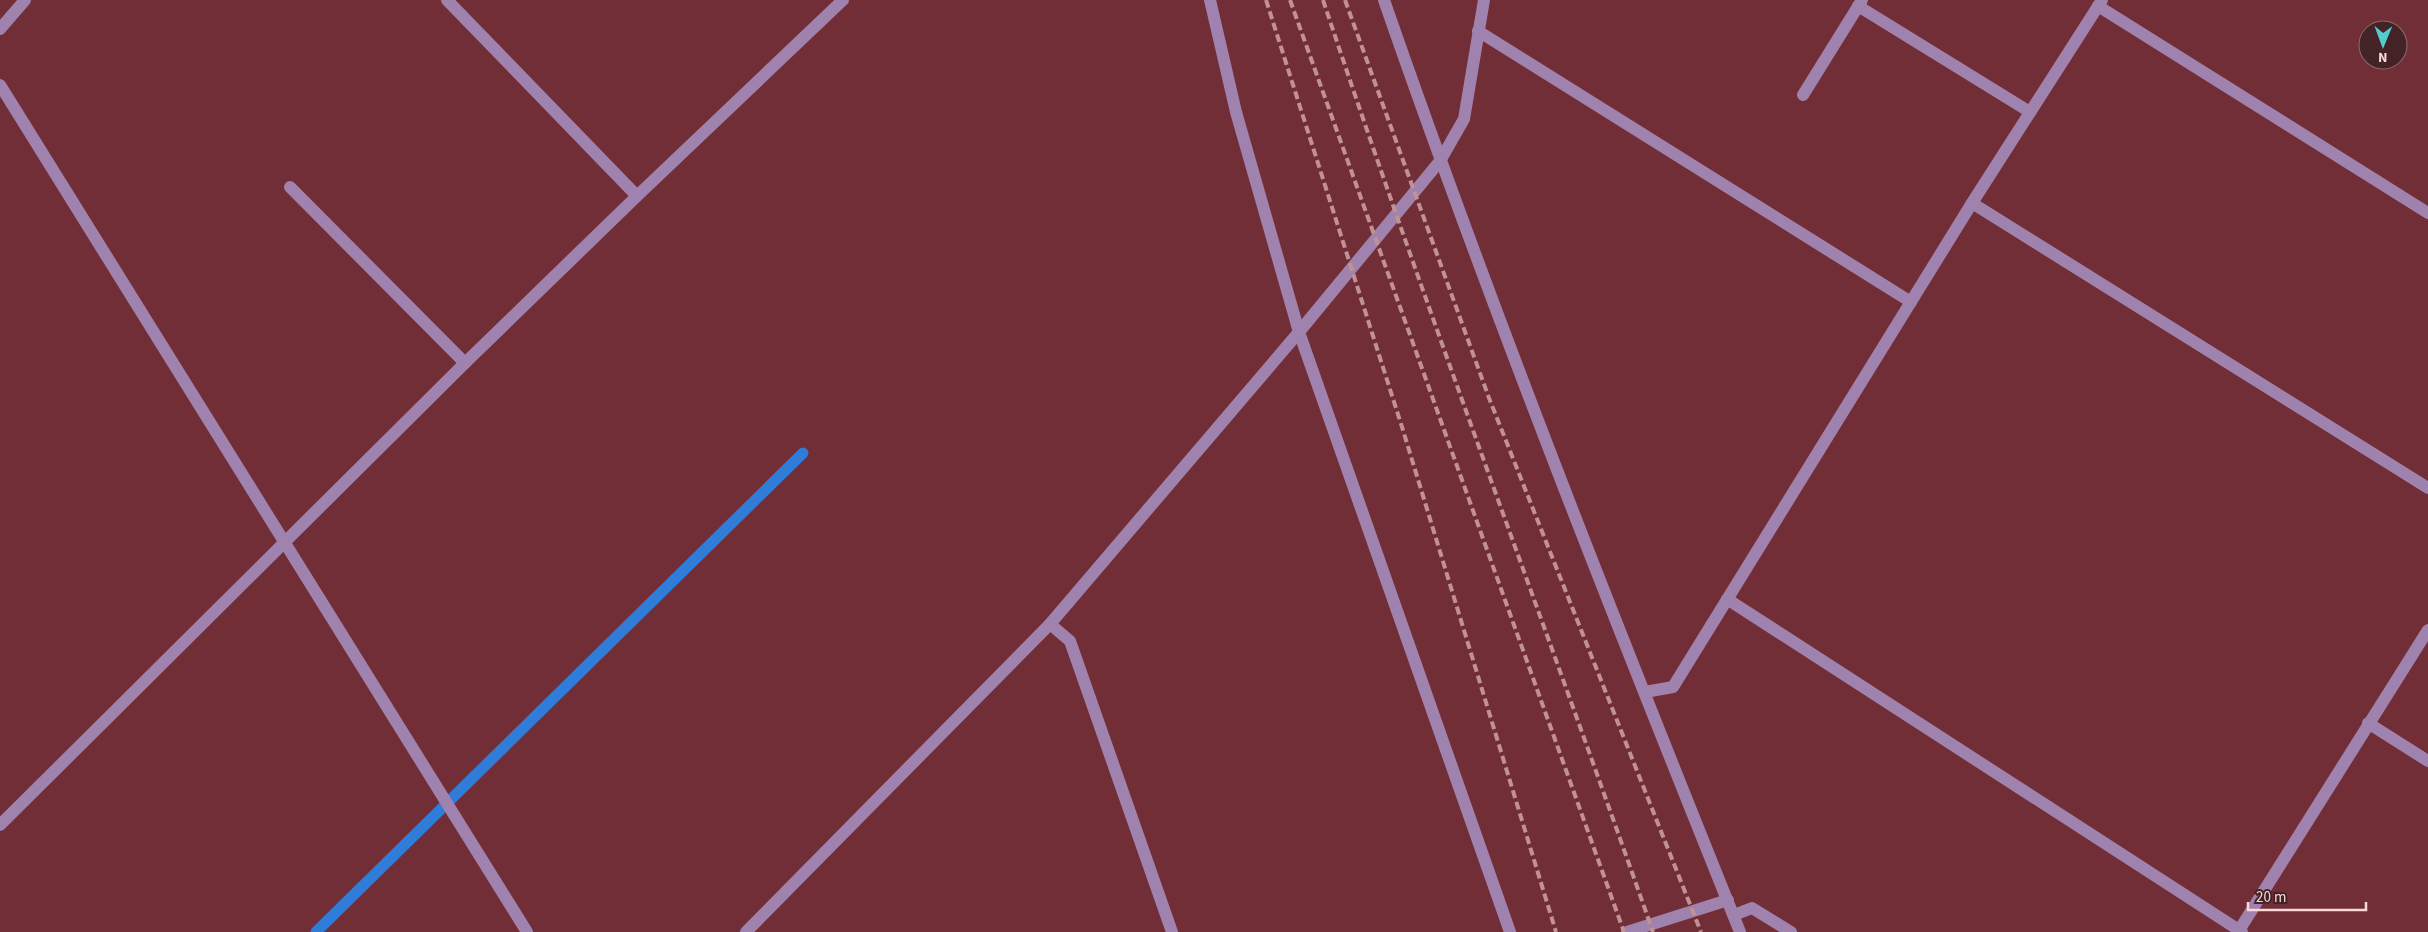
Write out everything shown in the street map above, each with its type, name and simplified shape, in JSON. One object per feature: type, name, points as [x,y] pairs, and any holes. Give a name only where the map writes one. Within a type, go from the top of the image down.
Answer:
[{"type":"street","points":[[0,29],[25,0]]},
{"type":"street","points":[[447,0],[637,196]]},
{"type":"street","points":[[0,825],[286,543],[465,363],[843,0]]},
{"type":"street","points":[[1210,0],[1236,112],[1299,332],[1510,932]]},
{"type":"street","points":[[1384,0],[1440,161],[1645,692],[1740,932]]},
{"type":"street","points":[[746,932],[1050,624],[1299,332],[1440,161],[1464,119],[1484,0]]},
{"type":"street","points":[[1803,95],[1860,3],[2030,112]]},
{"type":"street","points":[[1645,692],[1673,687],[1910,302],[2100,3],[2428,213]]},
{"type":"street","points":[[1478,32],[1910,302]]},
{"type":"street","points":[[0,85],[527,932]]},
{"type":"street","points":[[290,187],[465,363]]},
{"type":"street","points":[[1972,203],[2428,488]]},
{"type":"street","points":[[1727,599],[2240,931],[2368,723],[2428,630]]},
{"type":"street","points":[[1050,624],[1070,641],[1172,932]]},
{"type":"street","points":[[2368,723],[2428,762]]},
{"type":"street","points":[[1627,932],[1728,900]]},
{"type":"street","points":[[1734,915],[1752,908],[1791,932]]},
{"type":"waterway","points":[[316,932],[803,453]]},
{"type":"railway","points":[[1266,0],[1402,427],[1556,932]]},
{"type":"railway","points":[[1290,0],[1624,932]]},
{"type":"railway","points":[[1323,0],[1444,350],[1653,932]]},
{"type":"railway","points":[[1345,0],[1489,398],[1701,932]]}]
